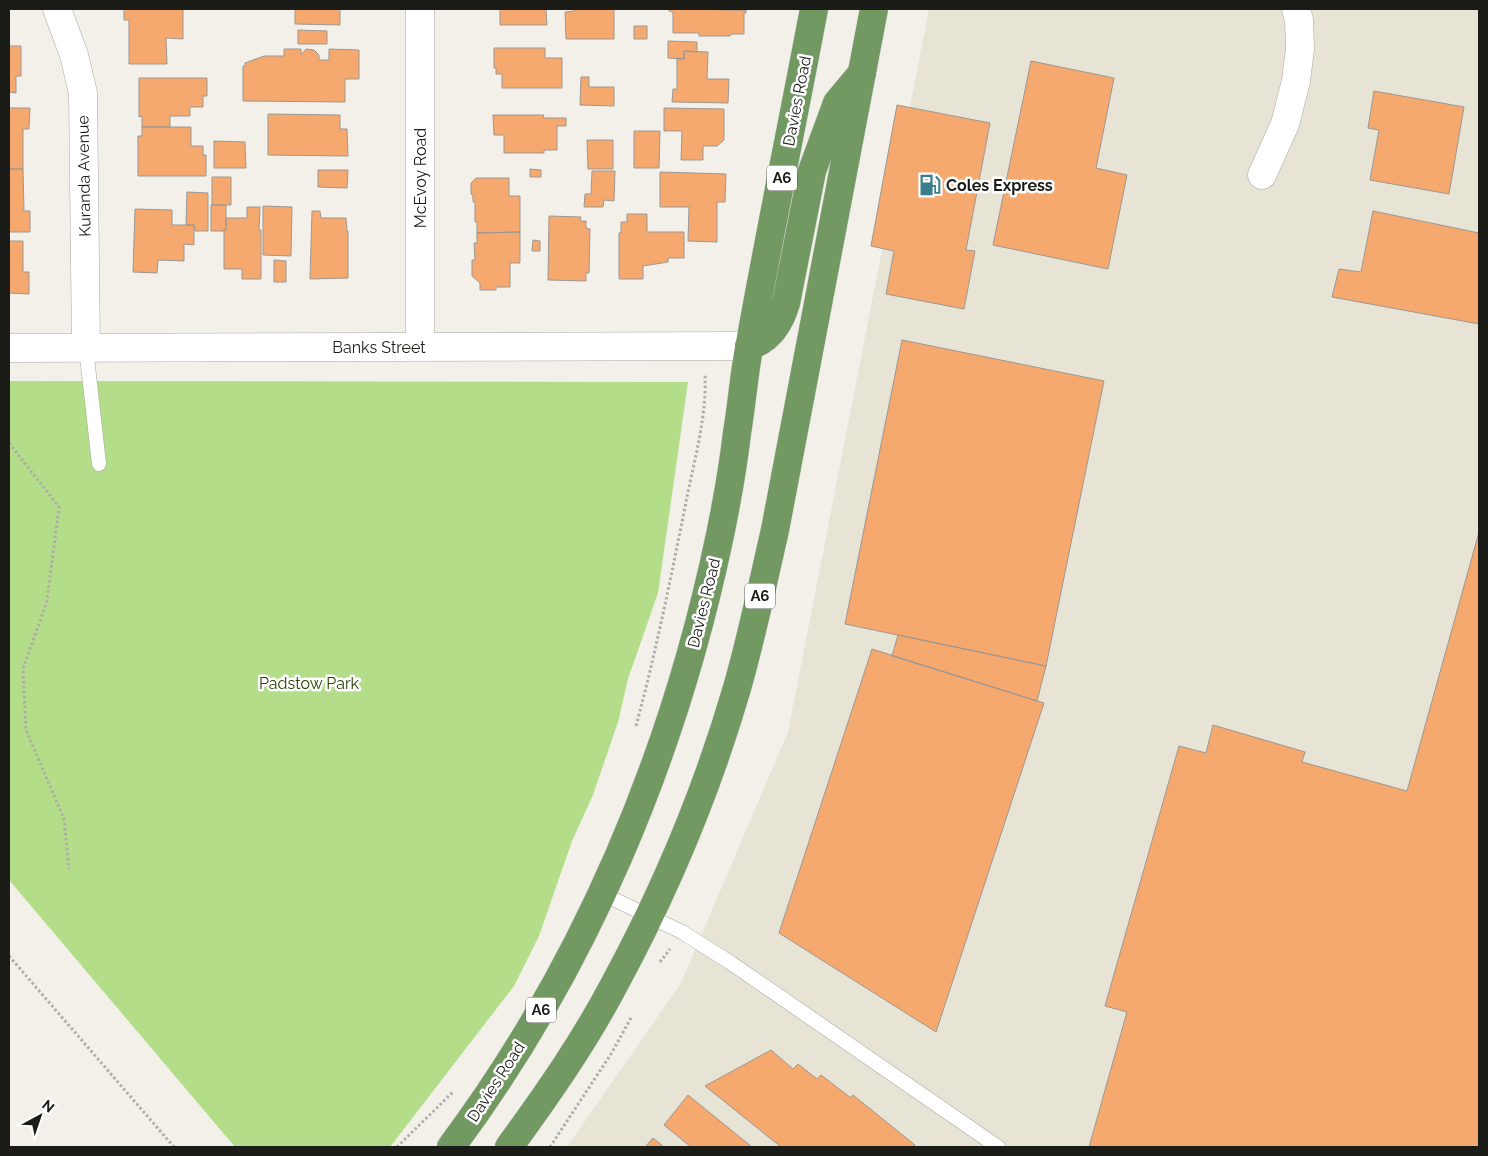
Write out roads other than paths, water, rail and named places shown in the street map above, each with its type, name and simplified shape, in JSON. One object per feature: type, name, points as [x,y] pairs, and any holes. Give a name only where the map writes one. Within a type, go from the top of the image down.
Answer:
[{"type":"highway","name":"Davies Road","points":[[451,1147],[504,1072],[544,1006],[580,941],[603,894],[632,827],[655,766],[690,657],[720,533],[737,436],[749,346],[814,9]]},
{"type":"highway","name":"A6","points":[[509,1147],[543,1101],[577,1047],[614,986],[649,917],[699,801],[737,688],[758,608],[775,530],[874,9]]},
{"type":"highway","points":[[749,346],[764,340],[779,322],[786,303],[812,171],[837,103],[862,73]]},
{"type":"street","name":"Kuranda Avenue","points":[[57,9],[74,55],[83,94],[86,348]]},
{"type":"street","name":"McEvoy Road","points":[[420,9],[420,347]]},
{"type":"street","points":[[1262,175],[1285,124],[1296,81],[1300,49],[1299,20],[1296,9]]},
{"type":"street","name":"Banks Street","points":[[9,348],[749,346]]},
{"type":"lane","points":[[86,348],[99,464]]},
{"type":"lane","points":[[603,894],[682,932],[731,963],[998,1147]]},
{"type":"place","name":"Coles Express","points":[[930,185]]},
{"type":"park label","name":"Padstow Park","points":[[309,683]]}]
